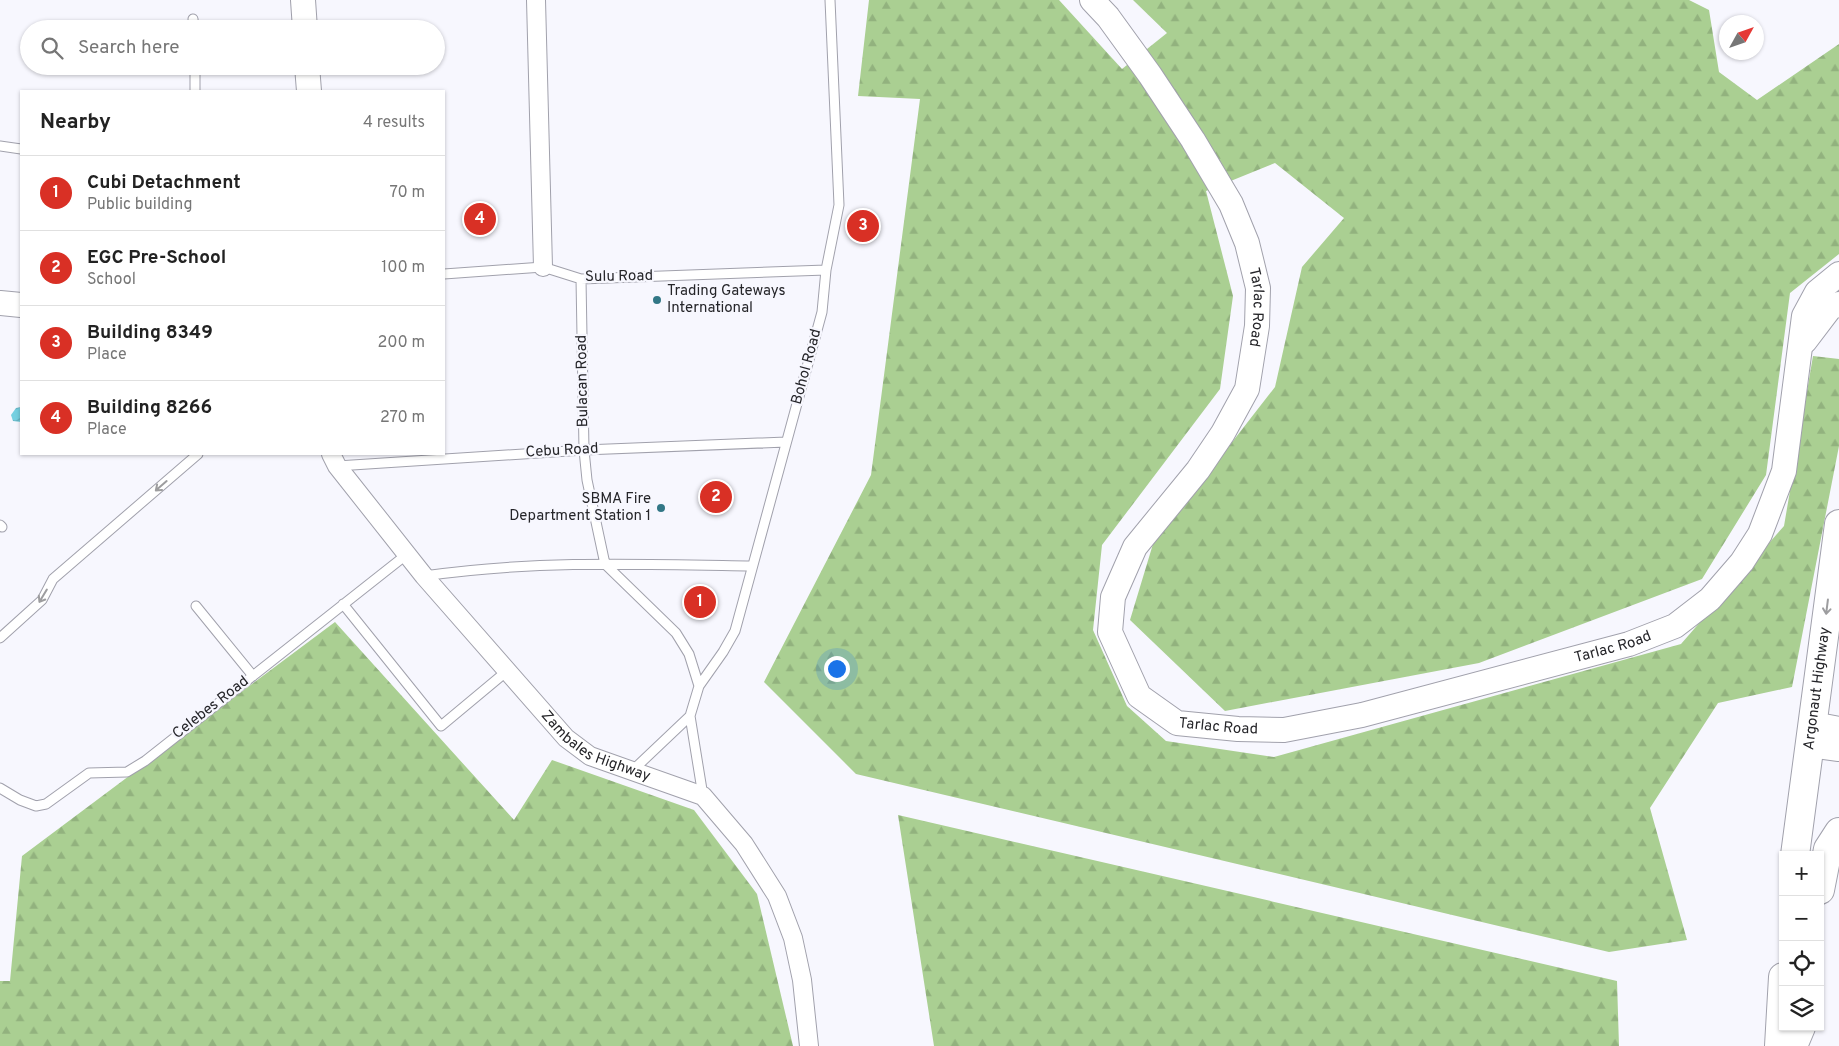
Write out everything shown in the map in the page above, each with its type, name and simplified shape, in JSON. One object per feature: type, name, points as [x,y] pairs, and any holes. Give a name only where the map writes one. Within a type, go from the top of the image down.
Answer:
[{"type":"main road","points":[[303,0],[304,20]]},
{"type":"main road","name":"Tarlac Road","points":[[1092,0],[1108,17],[1150,75],[1193,140],[1231,204],[1247,243],[1258,288],[1257,326],[1247,390],[1198,470],[1135,547],[1113,597],[1110,632],[1139,696],[1177,723],[1238,729],[1284,730],[1362,715],[1629,644],[1675,626],[1710,598],[1742,562],[1760,534],[1784,470],[1804,316],[1817,292],[1839,274]]},
{"type":"main road","points":[[307,75],[308,90]]},
{"type":"main road","points":[[0,302],[20,305]]},
{"type":"main road","name":"Tarlac Road","points":[[1801,347],[1830,308],[1839,304]]},
{"type":"main road","name":"Argonaut Highway","points":[[1796,851],[1826,737],[1839,524]]},
{"type":"main road","name":"Argonaut Highway","points":[[1810,851],[1839,642]]},
{"type":"main road","points":[[1824,870],[1828,849],[1839,832]]},
{"type":"main road","points":[[1779,1046],[1782,986]]},
{"type":"main road","points":[[1793,1046],[1794,1031]]},
{"type":"main road","points":[[1793,1046],[1799,1031]]},
{"type":"street","points":[[536,0],[543,267]]},
{"type":"street","name":"Zambales Highway","points":[[334,460],[406,555],[566,738],[590,756],[703,796]]},
{"type":"street","points":[[703,796],[744,844],[777,896],[793,938],[802,980],[809,1046]]},
{"type":"lane","name":"Bohol Road","points":[[703,796],[690,716],[699,686],[735,631],[822,312],[826,270],[839,205],[830,0]]},
{"type":"lane","points":[[195,75],[195,90]]},
{"type":"lane","points":[[0,146],[20,149]]},
{"type":"lane","name":"Sulu Road","points":[[445,274],[543,267],[581,279],[826,270]]},
{"type":"lane","name":"Bulacan Road","points":[[581,279],[584,450],[587,480],[604,564]]},
{"type":"lane","name":"Cebu Road","points":[[334,460],[786,442]]},
{"type":"lane","points":[[0,638],[42,600],[52,578],[197,455]]},
{"type":"lane","name":"Celebes Road","points":[[0,788],[20,800],[36,806],[46,804],[89,773],[127,772],[145,761],[406,555]]},
{"type":"lane","points":[[604,564],[676,633],[689,654],[699,686]]},
{"type":"lane","points":[[424,576],[479,568],[604,564],[752,566]]},
{"type":"lane","points":[[343,604],[441,726],[506,671]]},
{"type":"lane","points":[[196,606],[253,676]]},
{"type":"lane","name":"Bohol Road","points":[[632,771],[690,716]]},
{"type":"green space","points":[[869,0],[1059,0],[1122,69],[1167,33],[1133,0],[1689,0],[1709,10],[1719,72],[1757,100],[1839,44],[1839,254],[1790,293],[1766,475],[1702,579],[1479,663],[1225,711],[1130,620],[1153,544],[1275,387],[1302,267],[1344,218],[1275,163],[1206,191],[1233,296],[1220,389],[1102,545],[1093,630],[1127,706],[1166,741],[1274,757],[1681,644],[1784,526],[1813,356],[1839,359],[1839,446],[1792,687],[1718,703],[1650,808],[1687,940],[1609,952],[856,774],[764,682],[871,475],[920,99],[858,96]]},
{"type":"green space","points":[[335,622],[514,820],[552,760],[694,810],[757,894],[793,1046],[0,1046],[0,981],[10,981],[22,856]]},
{"type":"green space","points":[[898,815],[1617,981],[1619,1046],[934,1046]]},
{"type":"water","points":[[20,407],[20,422],[13,421],[11,415],[16,408]]},
{"type":"place","name":"Building 8266","points":[[480,219]]},
{"type":"place","name":"Building 8349","points":[[863,226]]},
{"type":"place","name":"Trading Gateways International","points":[[657,300]]},
{"type":"place","name":"EGC Pre-School","points":[[716,497]]},
{"type":"place","name":"SBMA Fire Department Station 1","points":[[661,508]]},
{"type":"place","name":"Cubi Detachment","points":[[700,602]]}]
